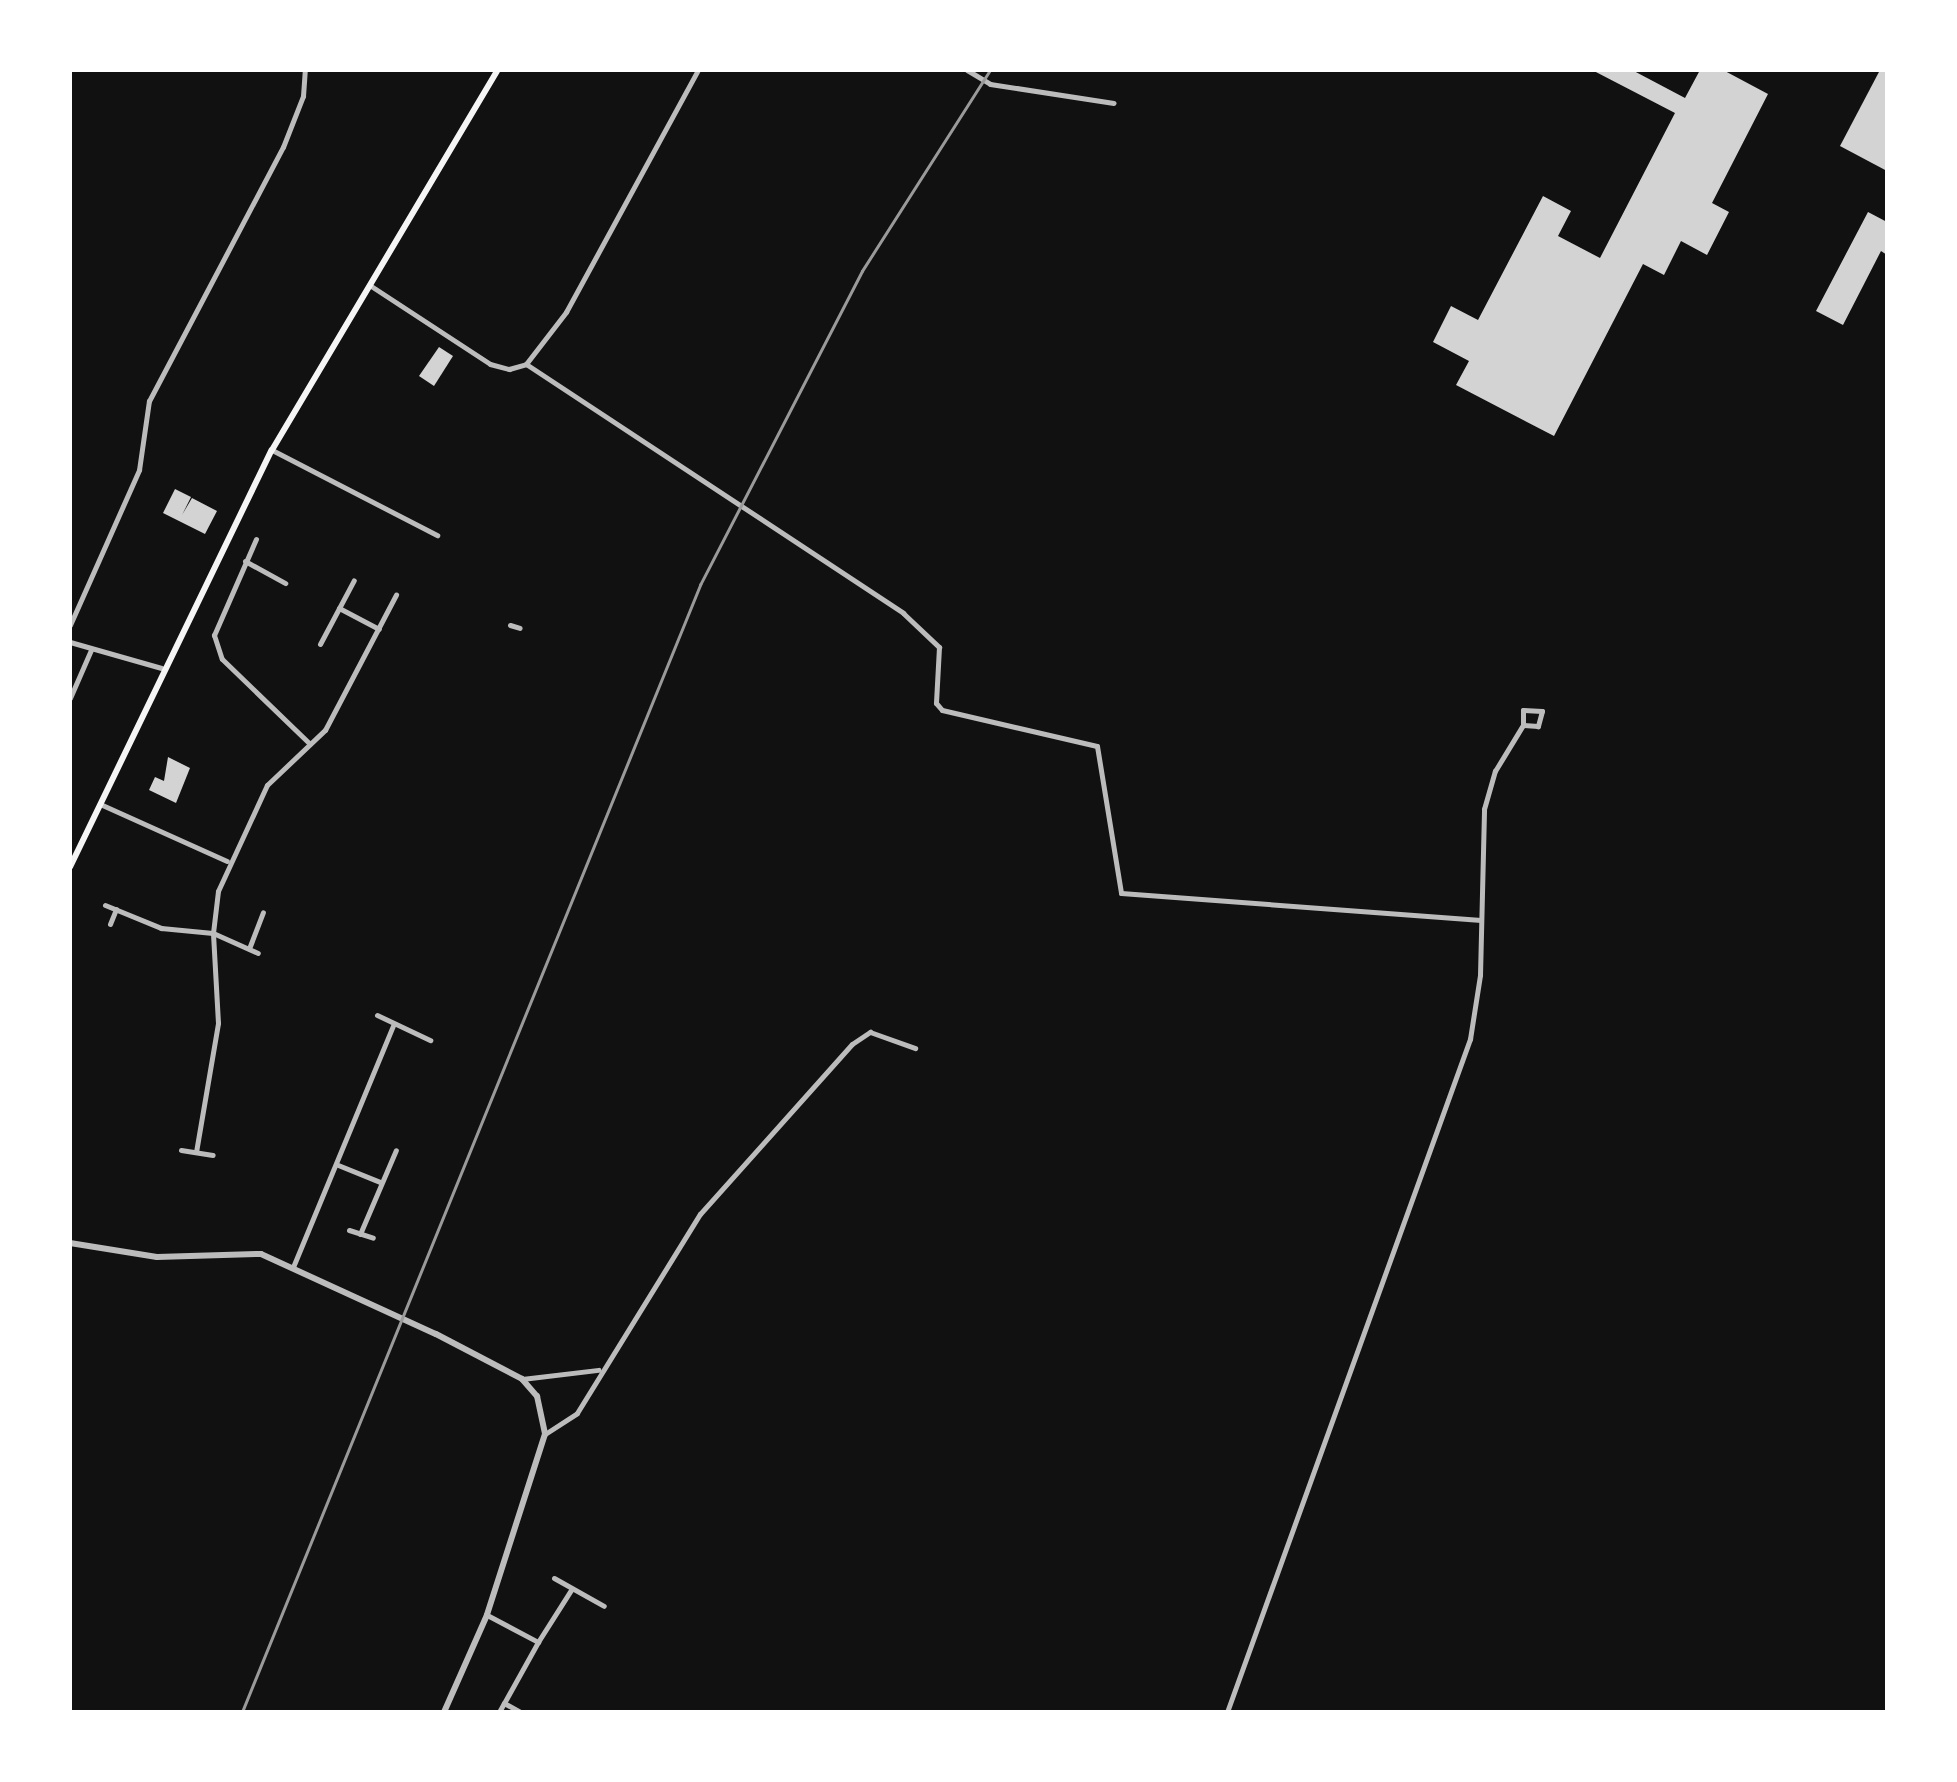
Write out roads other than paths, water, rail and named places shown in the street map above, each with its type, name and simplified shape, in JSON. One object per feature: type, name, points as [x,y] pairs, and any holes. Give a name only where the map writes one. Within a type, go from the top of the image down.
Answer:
[{"type":"main road","points":[[70,867],[161,668],[272,450],[498,70]]},
{"type":"street","points":[[70,625],[139,470],[149,401],[283,147],[303,96],[305,70]]},
{"type":"street","points":[[370,286],[490,364],[510,369],[526,364],[566,312],[698,70]]},
{"type":"street","points":[[967,70],[990,84],[1114,103]]},
{"type":"street","points":[[526,364],[831,560],[903,613],[939,648],[936,703],[942,710],[1097,746],[1120,893],[1481,920]]},
{"type":"street","points":[[272,450],[437,535]]},
{"type":"street","points":[[426,529],[430,520]]},
{"type":"street","points":[[256,539],[218,616],[214,634],[222,659],[310,744]]},
{"type":"street","points":[[245,561],[285,584]]},
{"type":"street","points":[[320,644],[354,580]]},
{"type":"street","points":[[196,1152],[218,1023],[213,933],[229,862],[267,784],[325,730],[396,594]]},
{"type":"street","points":[[338,608],[379,629]]},
{"type":"street","points":[[510,625],[520,628]]},
{"type":"street","points":[[70,642],[161,668]]},
{"type":"street","points":[[70,698],[91,650]]},
{"type":"street","points":[[1227,1712],[1470,1039],[1481,920],[1486,795],[1523,725],[1523,710],[1540,708],[1538,726],[1523,725]]},
{"type":"street","points":[[98,803],[229,862]]},
{"type":"street","points":[[105,905],[176,932],[213,933],[258,952]]},
{"type":"street","points":[[110,924],[116,909]]},
{"type":"street","points":[[250,946],[263,912]]},
{"type":"street","points":[[377,1015],[393,1026],[430,1040]]},
{"type":"street","points":[[293,1267],[393,1026]]},
{"type":"street","points":[[546,1434],[577,1413],[598,1370],[700,1214],[852,1044],[870,1032],[915,1048]]},
{"type":"street","points":[[181,1150],[213,1155]]},
{"type":"street","points":[[360,1234],[396,1150]]},
{"type":"street","points":[[338,1165],[380,1182]]},
{"type":"street","points":[[349,1230],[373,1238]]},
{"type":"street","points":[[70,1243],[157,1257],[261,1254],[522,1380],[542,1407],[546,1434],[486,1615],[444,1712]]},
{"type":"street","points":[[522,1380],[598,1370]]},
{"type":"street","points":[[554,1578],[604,1606]]},
{"type":"street","points":[[498,1712],[572,1590]]},
{"type":"street","points":[[486,1615],[538,1642]]},
{"type":"street","points":[[504,1702],[520,1712]]},
{"type":"railway","points":[[242,1712],[700,585],[862,271],[990,70]]}]
